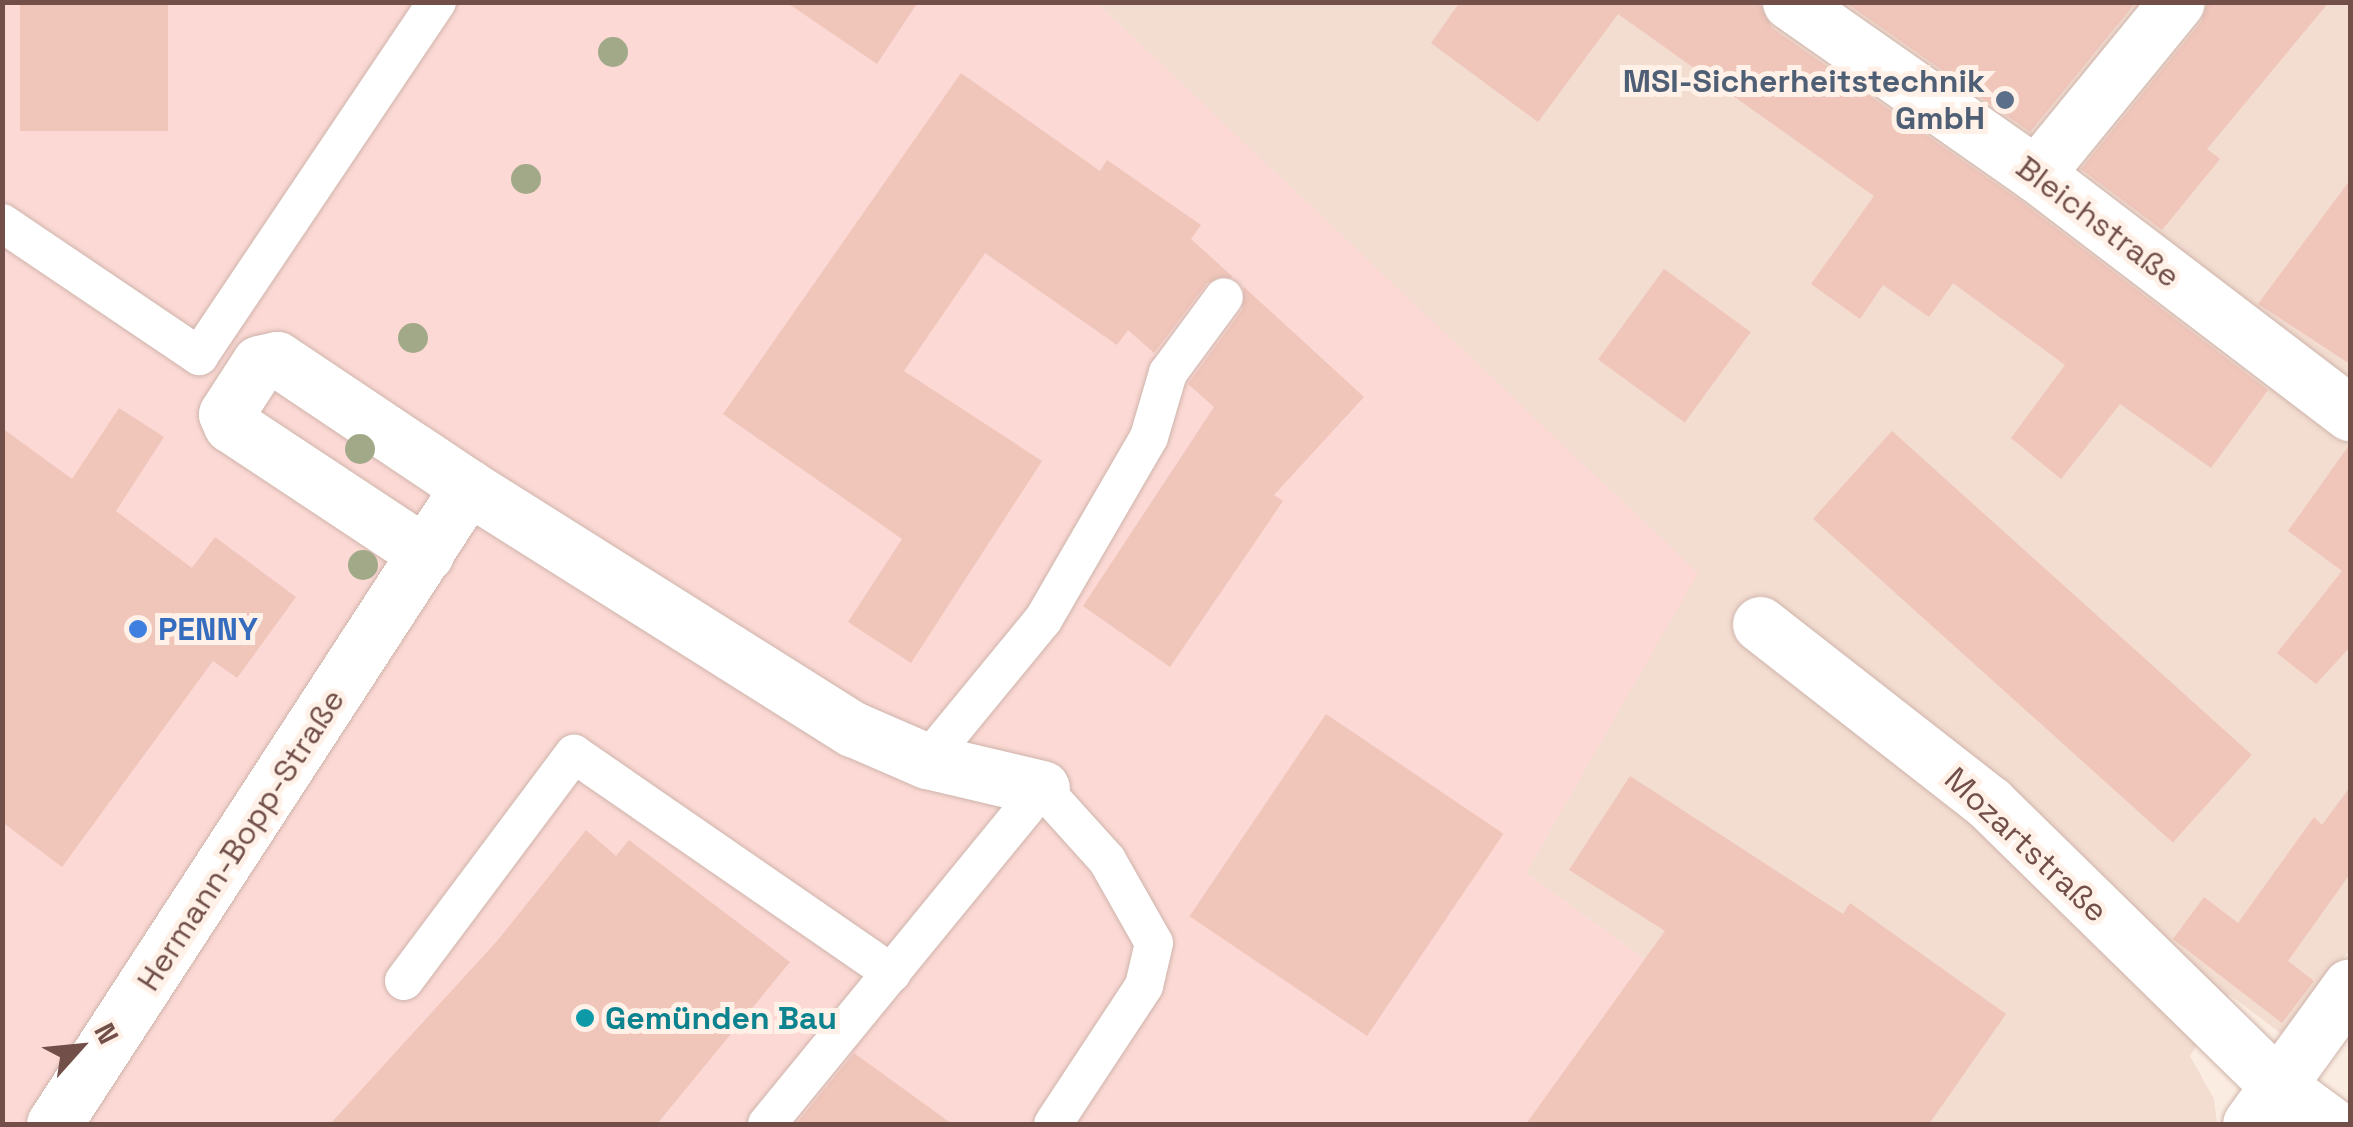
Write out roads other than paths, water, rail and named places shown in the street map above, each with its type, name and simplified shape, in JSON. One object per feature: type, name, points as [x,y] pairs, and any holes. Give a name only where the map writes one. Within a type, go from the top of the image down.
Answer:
[{"type":"street","name":"Bleichstraße","points":[[1790,2],[2036,174],[2350,413]]},
{"type":"street","points":[[2036,174],[2176,2]]},
{"type":"street","points":[[426,554],[230,425],[226,414],[259,363],[277,360],[468,487],[853,729],[928,761],[1042,788]]},
{"type":"street","name":"Hermann-Bopp-Straße","points":[[54,1124],[468,487]]},
{"type":"street","name":"Mozartstraße","points":[[1760,624],[1988,804],[2264,1105],[2330,1124]]},
{"type":"street","points":[[2264,1105],[2350,986]]},
{"type":"lane","points":[[2,224],[199,356],[437,2]]},
{"type":"lane","points":[[928,761],[1042,620],[1149,436],[1168,374],[1224,297]]},
{"type":"lane","points":[[404,981],[574,754],[892,973]]},
{"type":"lane","points":[[767,1124],[1042,788],[1107,860],[1154,943],[1144,986],[1053,1124]]},
{"type":"place","name":"MSI-Sicherheitstechnik GmbH","points":[[2005,100]]},
{"type":"place","name":"PENNY","points":[[138,629]]},
{"type":"place","name":"Gemünden Bau","points":[[585,1018]]}]
